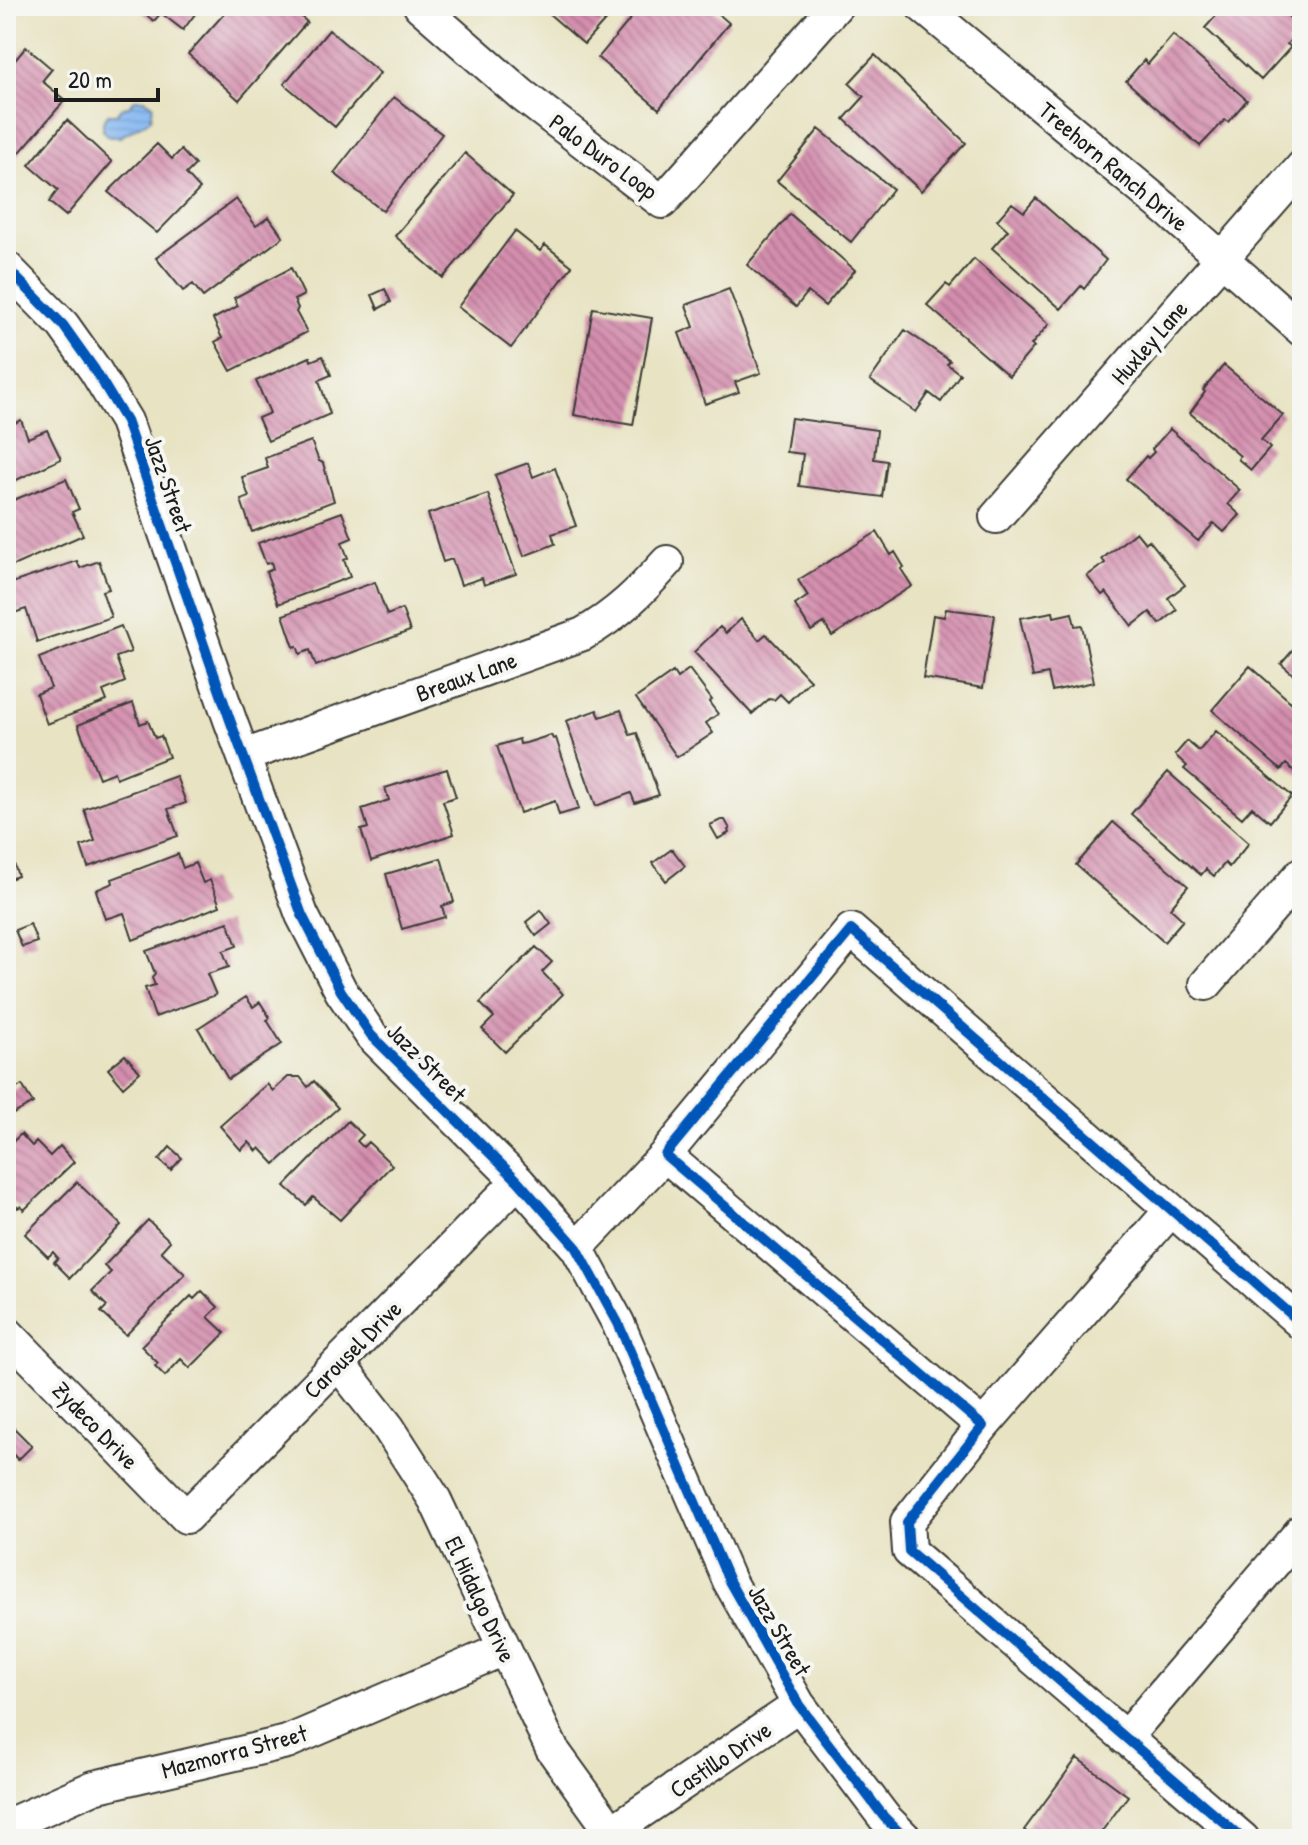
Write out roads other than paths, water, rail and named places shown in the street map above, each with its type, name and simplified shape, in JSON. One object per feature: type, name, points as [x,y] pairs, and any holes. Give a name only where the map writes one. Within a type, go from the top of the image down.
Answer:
[{"type":"street","name":"Palo Duro Loop","points":[[420,6],[522,95],[662,202],[836,6]]},
{"type":"street","name":"Treehorn Ranch Drive","points":[[922,6],[1222,258],[1302,330]]},
{"type":"street","name":"Huxley Lane","points":[[996,517],[1302,167]]},
{"type":"street","name":"Jazz Street","points":[[6,267],[63,325],[126,421],[302,915],[341,991],[371,1035],[518,1181],[577,1248],[618,1323],[729,1581],[799,1705],[884,1817],[906,1839]]},
{"type":"street","name":"Breaux Lane","points":[[244,756],[583,634],[610,619],[667,562]]},
{"type":"street","points":[[1206,984],[1302,873]]},
{"type":"street","points":[[577,1248],[665,1155],[851,930],[1302,1324]]},
{"type":"street","points":[[665,1155],[983,1426]]},
{"type":"street","name":"Carousel Drive","points":[[186,1517],[518,1181]]},
{"type":"street","points":[[1171,1210],[983,1426],[907,1522],[909,1551],[1125,1738],[1225,1833]]},
{"type":"street","name":"Zydeco Drive","points":[[6,1332],[186,1517]]},
{"type":"street","name":"El Hidalgo Drive","points":[[338,1363],[388,1427],[427,1487],[552,1749],[610,1837]]},
{"type":"street","points":[[1125,1738],[1302,1530]]},
{"type":"street","name":"Mazmorra Street","points":[[6,1826],[94,1787],[287,1742],[504,1649]]},
{"type":"street","name":"Castillo Drive","points":[[610,1837],[799,1705]]},
{"type":"water","points":[[135,99],[144,99],[153,105],[151,119],[120,137],[109,137],[103,131],[103,122],[108,114],[116,114]]}]
